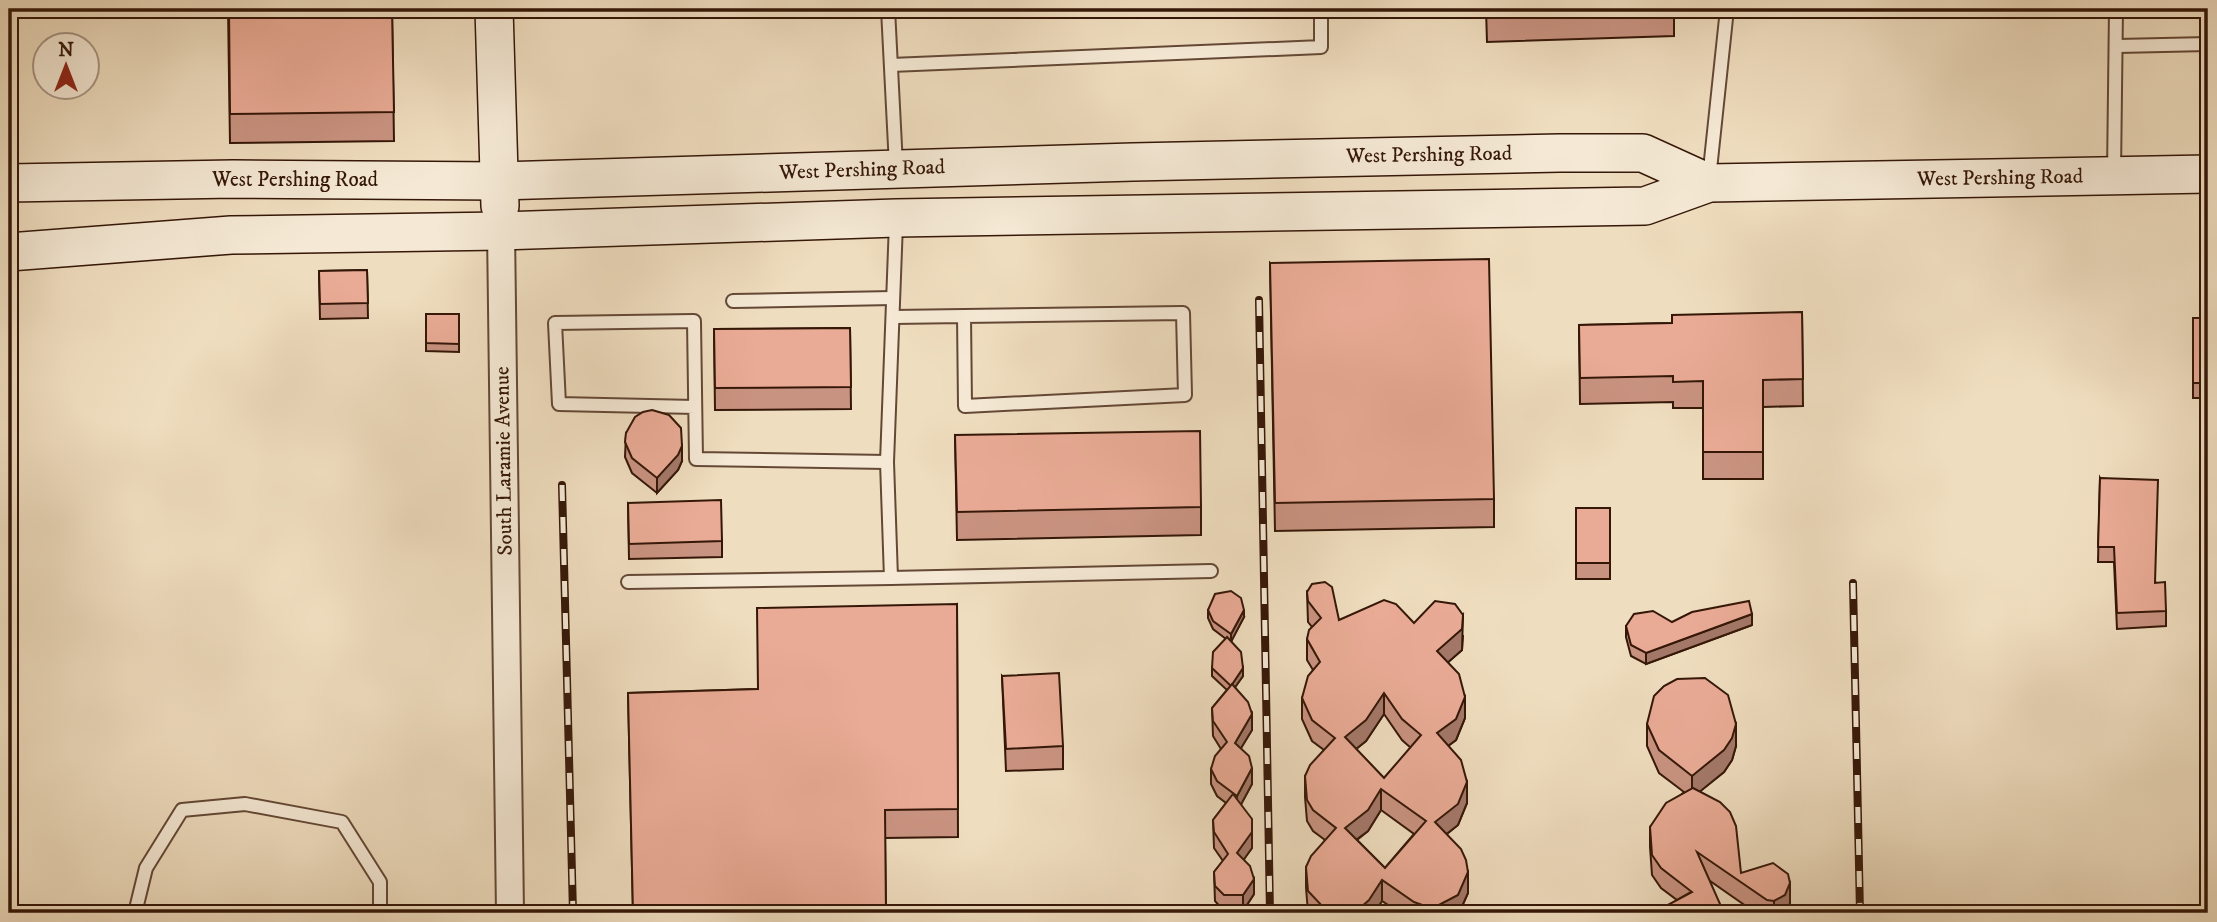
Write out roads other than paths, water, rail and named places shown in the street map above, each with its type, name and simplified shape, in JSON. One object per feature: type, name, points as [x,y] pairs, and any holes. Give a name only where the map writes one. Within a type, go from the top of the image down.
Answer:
[{"type":"main road","name":"South Laramie Avenue","points":[[494,9],[501,231]]},
{"type":"main road","name":"West Pershing Road","points":[[9,183],[233,179],[499,181],[896,168],[1643,153],[1709,183]]},
{"type":"main road","points":[[896,168],[897,218]]},
{"type":"main road","name":"West Pershing Road","points":[[9,252],[231,235],[501,231],[897,218],[1645,206],[1709,183],[2208,174]]},
{"type":"street","name":"South Laramie Avenue","points":[[501,231],[510,913]]},
{"type":"lane","points":[[888,9],[896,168]]},
{"type":"lane","points":[[891,65],[1321,47],[1321,9]]},
{"type":"lane","points":[[1709,183],[1727,9]]},
{"type":"lane","points":[[2114,176],[2118,46],[2116,9]]},
{"type":"lane","points":[[2118,46],[2208,44]]},
{"type":"lane","points":[[891,578],[887,462],[897,218]]},
{"type":"lane","points":[[733,301],[894,298]]},
{"type":"lane","points":[[893,317],[964,316],[1183,313],[1185,395],[965,407],[964,316]]},
{"type":"lane","points":[[695,407],[559,404],[555,323],[694,321],[696,459],[887,462]]},
{"type":"lane","points":[[628,582],[1211,571]]},
{"type":"lane","points":[[135,913],[146,868],[182,810],[245,804],[342,822],[380,882],[380,913]]},
{"type":"railway","points":[[1259,300],[1270,913]]},
{"type":"railway","points":[[562,485],[573,913]]},
{"type":"railway","points":[[1853,583],[1860,913]]}]
